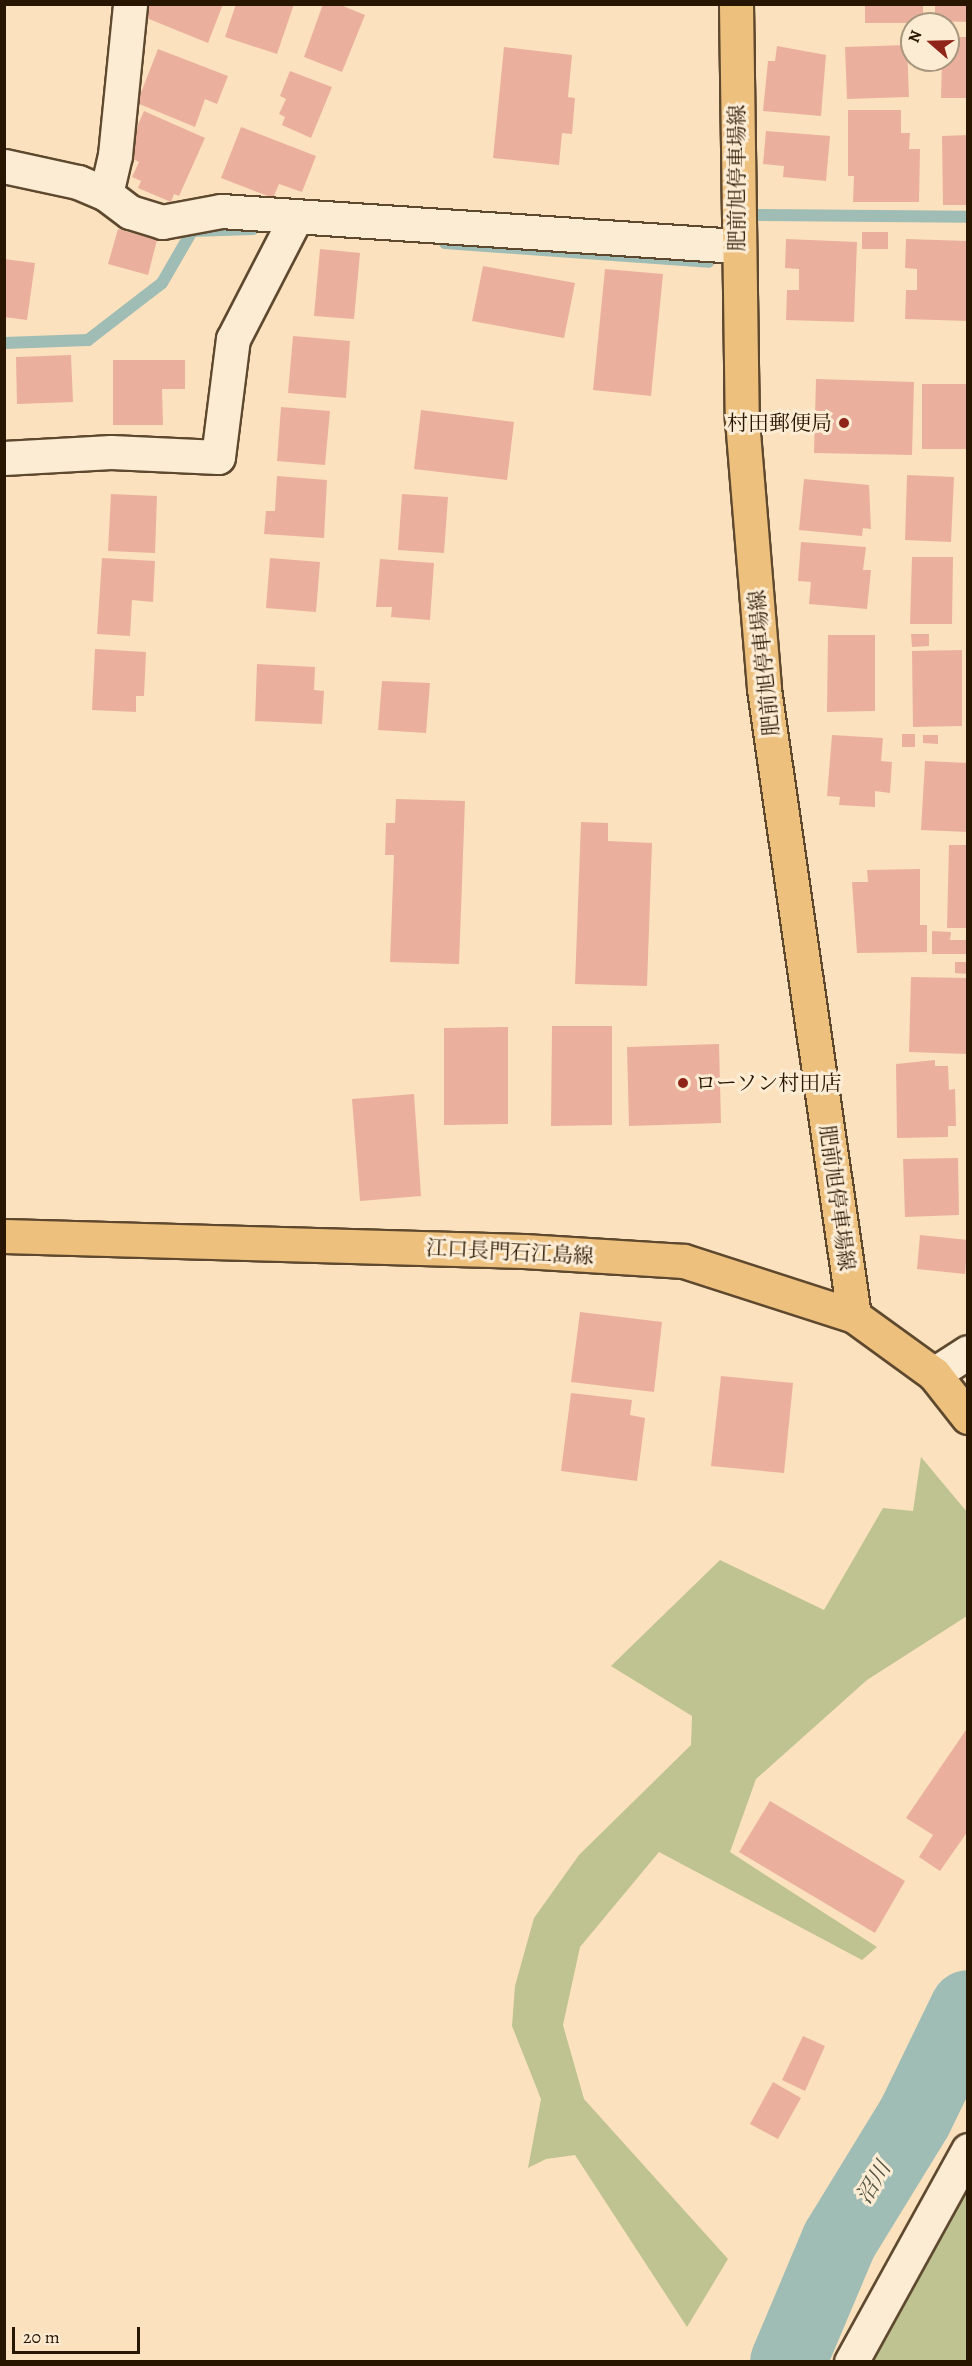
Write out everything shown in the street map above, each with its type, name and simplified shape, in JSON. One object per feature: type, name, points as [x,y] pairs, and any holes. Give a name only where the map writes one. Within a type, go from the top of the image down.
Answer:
[{"type":"main road","name":"肥前旭停車場線","points":[[736,4],[737,246],[742,420],[765,689],[854,1316]]},
{"type":"main road","name":"江口長門石江島線","points":[[5,1238],[512,1251],[684,1261],[854,1316],[934,1374],[968,1417]]},
{"type":"street","points":[[106,194],[115,155],[130,4]]},
{"type":"street","points":[[4,166],[78,182],[106,194],[130,212],[162,222],[221,211],[737,246]]},
{"type":"street","points":[[4,458],[111,452],[218,457],[233,339],[296,217]]},
{"type":"street","points":[[934,1374],[968,1352]]},
{"type":"street","points":[[851,2361],[968,2150]]},
{"type":"green space","points":[[921,1457],[967,1512],[967,1616],[867,1680],[756,1779],[730,1852],[877,1947],[862,1960],[659,1852],[580,1947],[563,2025],[584,2099],[728,2259],[687,2327],[575,2155],[546,2159],[528,2168],[541,2099],[512,2026],[515,1986],[534,1918],[579,1855],[691,1745],[692,1716],[611,1666],[720,1560],[824,1610],[883,1508],[913,1511]]},
{"type":"green space","points":[[967,2177],[967,2361],[869,2362]]},
{"type":"building","points":[[149,4],[223,4],[208,43],[144,17]]},
{"type":"building","points":[[236,4],[294,4],[277,54],[225,37]]},
{"type":"building","points":[[323,4],[338,4],[365,15],[342,72],[304,57]]},
{"type":"building","points":[[865,4],[923,4],[923,12],[900,12],[900,23],[865,23]]},
{"type":"building","points":[[935,4],[968,4],[968,22],[960,22],[960,12],[935,12]]},
{"type":"building","points":[[960,37],[968,37],[968,98],[941,98],[942,72],[960,72]]},
{"type":"building","points":[[900,45],[900,72],[908,72],[909,97],[847,99],[845,47]]},
{"type":"building","points":[[777,46],[826,55],[821,116],[763,111],[768,61],[775,61]]},
{"type":"building","points":[[504,47],[572,55],[568,97],[575,98],[572,134],[562,133],[559,165],[493,158]]},
{"type":"building","points":[[158,49],[228,76],[217,104],[205,99],[195,127],[137,103]]},
{"type":"building","points":[[290,71],[332,87],[311,138],[282,125],[285,117],[279,114],[286,99],[280,96]]},
{"type":"building","points":[[848,110],[901,110],[901,133],[910,133],[909,149],[920,149],[919,202],[853,202],[854,176],[848,176]]},
{"type":"building","points":[[144,111],[205,138],[179,196],[174,194],[171,202],[138,188],[141,181],[132,177],[139,162],[125,155]]},
{"type":"building","points":[[241,127],[316,156],[302,192],[279,184],[273,198],[221,178]]},
{"type":"building","points":[[766,131],[830,136],[826,181],[783,177],[784,166],[763,164]]},
{"type":"building","points":[[968,135],[968,205],[943,205],[942,136]]},
{"type":"building","points":[[118,229],[157,240],[148,275],[108,264]]},
{"type":"building","points":[[862,232],[888,232],[888,249],[862,249]]},
{"type":"building","points":[[786,239],[857,242],[854,322],[786,320],[787,290],[799,290],[799,269],[785,268]]},
{"type":"building","points":[[906,239],[968,241],[968,321],[905,319],[906,290],[917,290],[917,269],[905,268]]},
{"type":"building","points":[[320,249],[360,253],[354,319],[314,316]]},
{"type":"building","points":[[4,259],[35,263],[27,320],[4,317]]},
{"type":"building","points":[[483,266],[575,283],[564,338],[472,321]]},
{"type":"building","points":[[605,269],[663,274],[651,396],[593,390]]},
{"type":"building","points":[[293,336],[350,341],[346,398],[288,393]]},
{"type":"building","points":[[71,355],[73,402],[17,404],[16,357]]},
{"type":"building","points":[[113,360],[185,360],[185,389],[162,389],[163,425],[113,425]]},
{"type":"building","points":[[816,379],[914,382],[912,455],[814,453]]},
{"type":"building","points":[[922,384],[968,384],[968,449],[922,449]]},
{"type":"building","points":[[281,407],[330,411],[325,465],[277,461]]},
{"type":"building","points":[[421,410],[514,422],[507,480],[414,469]]},
{"type":"building","points":[[907,475],[954,477],[951,542],[905,540]]},
{"type":"building","points":[[277,476],[327,480],[324,538],[264,534],[266,511],[275,511]]},
{"type":"building","points":[[804,479],[869,485],[871,529],[863,528],[862,536],[799,530]]},
{"type":"building","points":[[111,494],[157,496],[155,553],[108,551]]},
{"type":"building","points":[[402,494],[448,497],[444,553],[398,550]]},
{"type":"building","points":[[801,542],[866,547],[863,570],[871,570],[867,609],[809,604],[811,582],[798,581]]},
{"type":"building","points":[[912,557],[953,557],[952,624],[910,624]]},
{"type":"building","points":[[102,558],[155,561],[153,602],[132,600],[130,636],[97,634]]},
{"type":"building","points":[[270,558],[320,562],[316,612],[266,608]]},
{"type":"building","points":[[380,559],[434,563],[430,620],[391,617],[392,607],[376,607]]},
{"type":"building","points":[[911,634],[929,634],[929,646],[912,647]]},
{"type":"building","points":[[828,635],[875,635],[875,711],[827,712]]},
{"type":"building","points":[[95,649],[146,652],[144,696],[136,696],[136,712],[92,710]]},
{"type":"building","points":[[962,650],[962,726],[913,727],[912,651]]},
{"type":"building","points":[[257,664],[315,667],[314,690],[324,691],[322,724],[255,721]]},
{"type":"building","points":[[382,681],[430,683],[426,733],[378,730]]},
{"type":"building","points":[[902,734],[915,734],[915,747],[902,747]]},
{"type":"building","points":[[832,735],[883,738],[881,761],[892,762],[890,793],[875,791],[875,807],[839,805],[840,797],[827,796]]},
{"type":"building","points":[[923,735],[938,735],[938,744],[923,743]]},
{"type":"building","points":[[925,761],[968,763],[968,832],[921,830]]},
{"type":"building","points":[[396,799],[465,801],[459,964],[390,962],[394,855],[385,855],[386,823],[395,823]]},
{"type":"building","points":[[581,822],[608,823],[608,841],[652,843],[647,986],[575,984]]},
{"type":"building","points":[[949,845],[968,845],[968,928],[947,928]]},
{"type":"building","points":[[920,869],[920,925],[927,925],[927,952],[857,953],[852,882],[868,882],[867,870]]},
{"type":"building","points":[[932,931],[951,932],[950,940],[968,940],[968,954],[932,954]]},
{"type":"building","points":[[955,962],[968,962],[968,974],[955,973]]},
{"type":"building","points":[[911,977],[968,978],[968,1054],[909,1052]]},
{"type":"building","points":[[552,1026],[612,1026],[612,1125],[551,1126]]},
{"type":"building","points":[[508,1027],[508,1124],[444,1125],[444,1028]]},
{"type":"building","points":[[719,1044],[721,1123],[629,1126],[627,1047]]},
{"type":"building","points":[[935,1060],[935,1066],[948,1066],[949,1090],[955,1089],[956,1126],[948,1126],[948,1137],[897,1138],[896,1064]]},
{"type":"building","points":[[414,1094],[421,1196],[360,1201],[352,1099]]},
{"type":"building","points":[[958,1158],[959,1215],[905,1217],[903,1159]]},
{"type":"building","points":[[920,1235],[968,1240],[965,1274],[917,1269]]},
{"type":"building","points":[[580,1312],[662,1322],[654,1392],[571,1382]]},
{"type":"building","points":[[721,1376],[793,1383],[784,1473],[711,1466]]},
{"type":"building","points":[[571,1393],[632,1400],[630,1415],[645,1418],[637,1481],[561,1471]]},
{"type":"building","points":[[968,1727],[968,1831],[940,1871],[919,1857],[933,1835],[906,1818]]},
{"type":"building","points":[[770,1801],[905,1881],[875,1933],[739,1852]]},
{"type":"building","points":[[803,2036],[825,2046],[805,2091],[782,2080]]},
{"type":"building","points":[[773,2082],[801,2098],[778,2139],[750,2124]]},
{"type":"waterway","points":[[758,215],[968,217]]},
{"type":"waterway","points":[[4,343],[88,340],[162,283],[192,231],[253,229]]},
{"type":"waterway","points":[[445,243],[708,262]]},
{"type":"waterway","name":"沼川","points":[[788,2362],[839,2241],[915,2117],[968,2008]]},
{"type":"place","name":"村田郵便局","points":[[844,423]]},
{"type":"place","name":"ローソン村田店","points":[[683,1083]]}]
